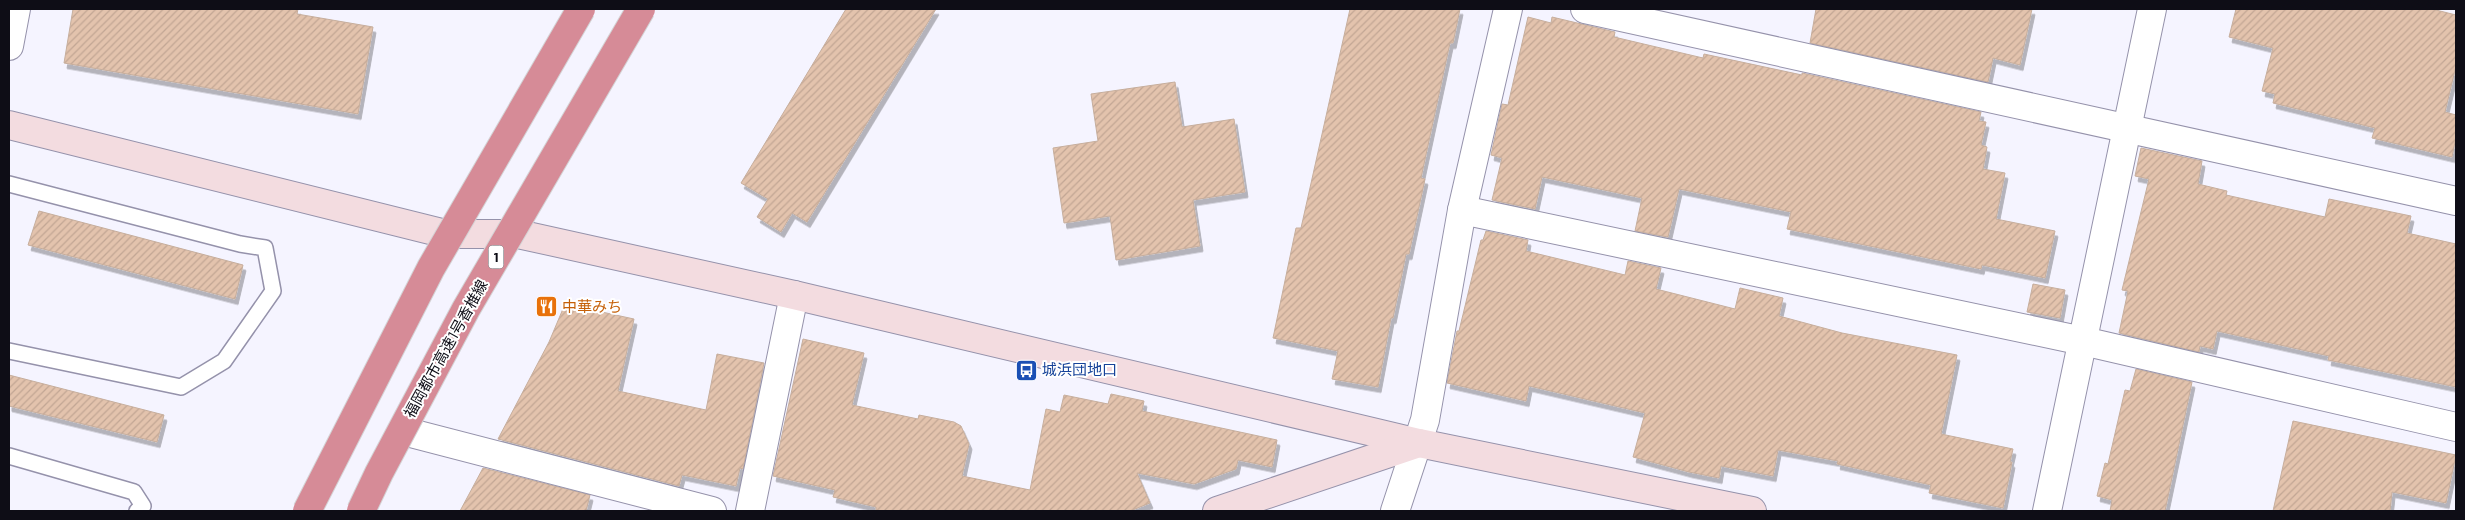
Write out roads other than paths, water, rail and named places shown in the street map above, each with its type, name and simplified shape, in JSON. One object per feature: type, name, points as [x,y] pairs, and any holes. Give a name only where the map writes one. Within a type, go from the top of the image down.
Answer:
[{"type":"highway","points":[[307,511],[431,268],[583,9]]},
{"type":"highway","name":"福岡都市高速1号香椎線","points":[[362,511],[378,474],[466,309],[641,9]]},
{"type":"street","points":[[9,46],[16,9]]},
{"type":"street","points":[[307,511],[356,407],[446,234],[583,9]]},
{"type":"street","points":[[365,511],[403,431],[518,234],[563,163],[654,9]]},
{"type":"street","points":[[1395,511],[1419,443],[1425,420],[1462,210],[1508,9]]},
{"type":"street","points":[[1585,9],[2456,201]]},
{"type":"street","points":[[2047,511],[2152,9]]},
{"type":"street","points":[[9,126],[446,234],[518,234],[794,295],[1419,443],[1752,511]]},
{"type":"street","points":[[446,234],[508,226],[524,218],[553,167],[563,163]]},
{"type":"street","points":[[1462,210],[2083,341],[2456,428]]},
{"type":"street","points":[[418,289],[427,288],[447,248],[456,242],[474,238],[518,234]]},
{"type":"street","points":[[750,511],[794,295]]},
{"type":"street","points":[[403,431],[712,511]]},
{"type":"street","points":[[1218,511],[1419,443]]},
{"type":"lane","points":[[9,184],[240,244],[264,248],[273,291],[224,361],[182,387],[9,351]]},
{"type":"lane","points":[[9,456],[134,492],[144,506],[136,511]]},
{"type":"place","name":"中華みち","points":[[546,307]]},
{"type":"place","name":"城浜団地口","points":[[1026,370]]}]
